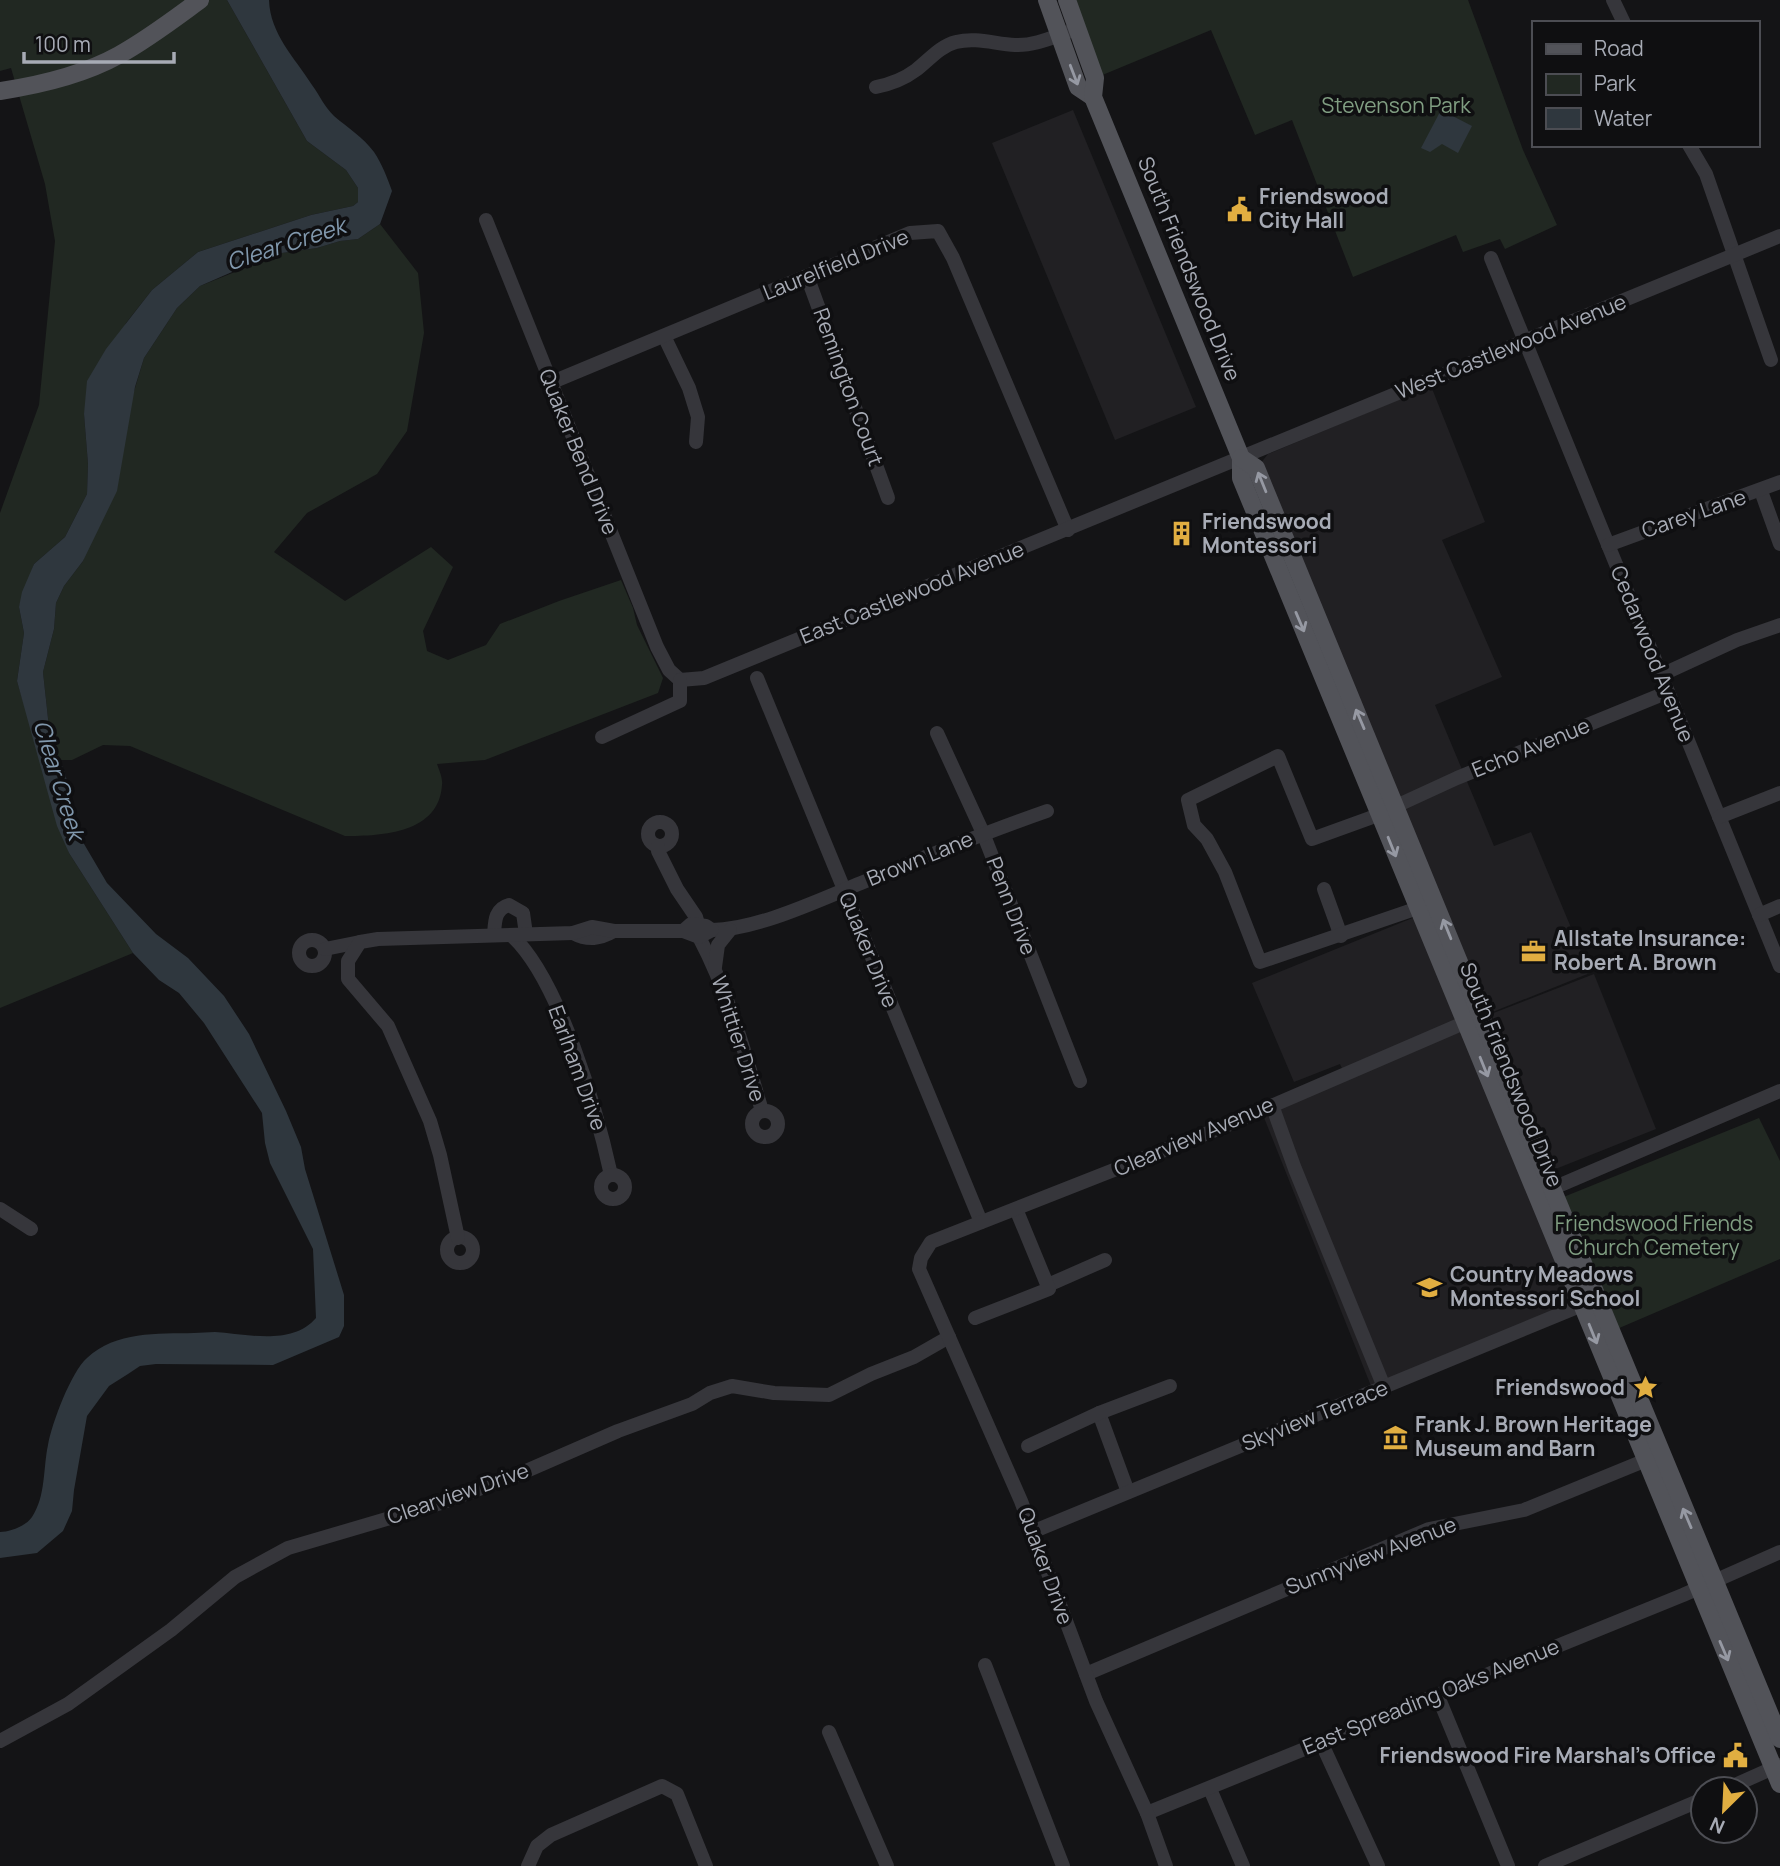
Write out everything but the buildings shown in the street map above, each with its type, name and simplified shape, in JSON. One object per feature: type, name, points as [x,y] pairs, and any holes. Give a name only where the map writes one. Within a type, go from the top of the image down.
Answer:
[{"type":"main road","name":"South Friendswood Drive","points":[[1047,0],[1058,36],[1079,87],[1093,97]]},
{"type":"main road","name":"South Friendswood Drive","points":[[1067,0],[1096,78],[1093,97],[1241,458],[1241,478],[1418,908],[1473,1019]]},
{"type":"main road","points":[[0,92],[89,69],[130,48],[197,3]]},
{"type":"main road","name":"South Friendswood Drive","points":[[1241,458],[1256,468],[1395,805],[1473,1019],[1706,1584],[1778,1773]]},
{"type":"main road","name":"South Friendswood Drive","points":[[1706,1584],[1780,1739]]},
{"type":"street","points":[[1612,0],[1623,21]]},
{"type":"street","points":[[876,88],[892,84],[915,71],[933,55],[953,43],[970,40],[1016,45],[1035,43],[1076,29]]},
{"type":"street","points":[[1690,147],[1706,174],[1771,360]]},
{"type":"street","name":"Quaker Bend Drive","points":[[486,220],[657,647],[669,670],[680,680]]},
{"type":"street","name":"Laurelfield Drive","points":[[550,383],[910,233],[938,232],[953,258],[1068,530]]},
{"type":"street","name":"West Castlewood Avenue","points":[[1241,458],[1780,236]]},
{"type":"street","name":"Cedarwood Avenue","points":[[1491,258],[1780,966]]},
{"type":"street","name":"Remington Court","points":[[807,276],[888,498]]},
{"type":"street","points":[[664,336],[689,388],[698,417],[696,442]]},
{"type":"street","name":"East Castlewood Avenue","points":[[680,680],[704,678],[1241,458]]},
{"type":"street","name":"Carey Lane","points":[[1608,545],[1780,482]]},
{"type":"street","points":[[1760,491],[1780,544]]},
{"type":"street","points":[[1661,676],[1737,640],[1780,625]]},
{"type":"street","name":"Quaker Drive","points":[[757,678],[982,1223]]},
{"type":"street","points":[[602,737],[680,701],[680,680]]},
{"type":"street","name":"Echo Avenue","points":[[1341,936],[1260,962],[1225,872],[1207,839],[1194,825],[1188,800],[1278,757],[1312,839],[1668,692]]},
{"type":"street","name":"Penn Drive","points":[[937,733],[983,833],[1080,1081]]},
{"type":"street","points":[[1719,817],[1780,793]]},
{"type":"street","name":"Brown Lane","points":[[349,963],[325,954],[378,939],[545,935],[573,933],[593,927],[614,932],[683,931],[691,924],[699,931],[730,930],[795,909],[983,833],[1047,811]]},
{"type":"street","name":"Whittier Drive","points":[[658,846],[677,889],[696,917],[699,931],[744,1045],[762,1111]]},
{"type":"street","points":[[1324,890],[1341,936],[1418,908]]},
{"type":"street","name":"Earlham Drive","points":[[494,936],[498,911],[509,905],[523,913],[518,935],[555,1005],[582,1072],[611,1175]]},
{"type":"street","points":[[1759,915],[1780,906]]},
{"type":"street","name":"Whittier Drive","points":[[715,967],[719,945],[730,930]]},
{"type":"street","points":[[534,964],[537,947],[545,935]]},
{"type":"street","points":[[360,942],[349,963],[348,979],[388,1026],[430,1121],[458,1238]]},
{"type":"street","name":"Clearview Avenue","points":[[919,1268],[921,1258],[931,1242],[1223,1127],[1473,1019]]},
{"type":"street","points":[[1544,1192],[1780,1091]]},
{"type":"street","points":[[1272,1105],[1299,1180],[1384,1387]]},
{"type":"street","points":[[0,1209],[31,1229]]},
{"type":"street","points":[[975,1318],[1049,1289],[1016,1209]]},
{"type":"street","points":[[1048,1285],[1105,1260]]},
{"type":"street","name":"Quaker Drive","points":[[919,1268],[1021,1501],[1086,1674],[1147,1813],[1166,1866]]},
{"type":"street","name":"Skyview Terrace","points":[[1032,1532],[1589,1302]]},
{"type":"street","name":"Clearview Drive","points":[[0,1741],[68,1704],[171,1630],[235,1577],[288,1548],[441,1503],[517,1475],[732,1386],[782,1393],[829,1395],[914,1357],[949,1337]]},
{"type":"street","points":[[1028,1446],[1099,1412],[1170,1386]]},
{"type":"street","points":[[1099,1412],[1128,1492]]},
{"type":"street","name":"Sunnyview Avenue","points":[[1086,1674],[1429,1529],[1524,1510],[1653,1457]]},
{"type":"street","name":"East Spreading Oaks Avenue","points":[[1147,1813],[1780,1552]]},
{"type":"street","points":[[985,1665],[1063,1866]]},
{"type":"street","points":[[1437,1694],[1508,1866]]},
{"type":"street","points":[[829,1732],[887,1866]]},
{"type":"street","points":[[1321,1742],[1378,1866]]},
{"type":"street","points":[[1759,1779],[1778,1773]]},
{"type":"street","points":[[528,1866],[537,1846],[551,1835],[662,1786],[677,1794],[706,1866]]},
{"type":"street","points":[[1210,1789],[1242,1866]]},
{"type":"street","points":[[1545,1866],[1689,1805]]},
{"type":"shaded area","points":[[1073,110],[1196,407],[1115,440],[992,143]]},
{"type":"shaded area","points":[[1431,386],[1485,522],[1442,540],[1502,677],[1435,705],[1494,846],[1531,832],[1590,973],[1490,1013],[1459,946],[1260,464],[1268,454]]},
{"type":"shaded area","points":[[1415,917],[1574,1302],[1371,1386],[1263,1115],[1347,1080],[1340,1064],[1294,1082],[1252,983]]},
{"type":"shaded area","points":[[1594,974],[1656,1129],[1553,1170],[1491,1014]]},
{"type":"green space","points":[[0,0],[227,0],[307,141],[346,170],[358,188],[358,202],[353,206],[311,215],[198,252],[152,290],[126,323],[84,414],[88,464],[87,494],[65,537],[34,564],[19,607],[24,633],[17,681],[69,853],[133,953],[0,1008],[0,513],[39,405],[55,241],[45,184],[11,68],[0,71]]},
{"type":"green space","name":"Stevenson Park","points":[[1074,0],[1468,0],[1523,150],[1557,225],[1505,249],[1500,239],[1463,252],[1456,235],[1353,277],[1292,120],[1255,135],[1211,30],[1100,76]]},
{"type":"green space","points":[[380,224],[418,273],[424,333],[407,431],[377,474],[307,513],[274,552],[345,601],[431,547],[453,567],[423,631],[427,651],[448,660],[486,645],[500,624],[621,580],[637,625],[663,678],[658,693],[485,760],[437,764],[442,785],[439,801],[431,813],[407,828],[376,835],[345,836],[130,746],[103,745],[72,760],[60,760],[50,737],[43,672],[54,629],[56,603],[64,586],[83,561],[144,358],[177,308],[200,286],[282,253],[358,239]]},
{"type":"green space","name":"Friendswood Friends Church Cemetery","points":[[1759,1118],[1780,1161],[1780,1259],[1617,1329],[1561,1198]]},
{"type":"water","name":"Clear Creek","points":[[227,0],[269,0],[274,24],[284,45],[334,116],[374,152],[392,191],[380,224],[358,239],[262,259],[200,286],[177,308],[144,358],[135,387],[117,491],[83,561],[64,586],[56,603],[54,629],[43,672],[50,737],[65,773],[71,798],[69,804],[77,832],[107,883],[156,934],[188,958],[224,996],[249,1034],[286,1111],[301,1147],[305,1169],[344,1295],[344,1326],[339,1337],[273,1365],[140,1366],[109,1386],[87,1416],[72,1511],[63,1531],[37,1553],[0,1558],[0,1532],[22,1526],[37,1509],[48,1445],[58,1411],[75,1374],[98,1349],[124,1338],[152,1334],[215,1332],[255,1336],[282,1335],[306,1327],[316,1318],[313,1249],[270,1163],[262,1113],[204,1023],[179,993],[159,980],[133,953],[69,853],[57,826],[17,681],[24,633],[19,607],[22,592],[34,564],[65,537],[87,494],[88,464],[84,414],[87,381],[106,349],[152,290],[198,252],[311,215],[353,206],[358,202],[358,188],[346,170],[307,141]]},
{"type":"water","points":[[1441,110],[1472,126],[1458,153],[1442,144],[1430,152],[1421,148]]},
{"type":"place","name":"Friendswood City Hall","points":[[1239,209]]},
{"type":"place","name":"Friendswood Montessori","points":[[1182,534]]},
{"type":"place","name":"Allstate Insurance: Robert A. Brown","points":[[1534,951]]},
{"type":"place","name":"Country Meadows Montessori School","points":[[1430,1287]]},
{"type":"place","name":"Friendswood","points":[[1645,1388]]},
{"type":"place","name":"Frank J. Brown Heritage Museum and Barn","points":[[1395,1437]]},
{"type":"place","name":"Friendswood Fire Marshal's Office","points":[[1736,1756]]}]
